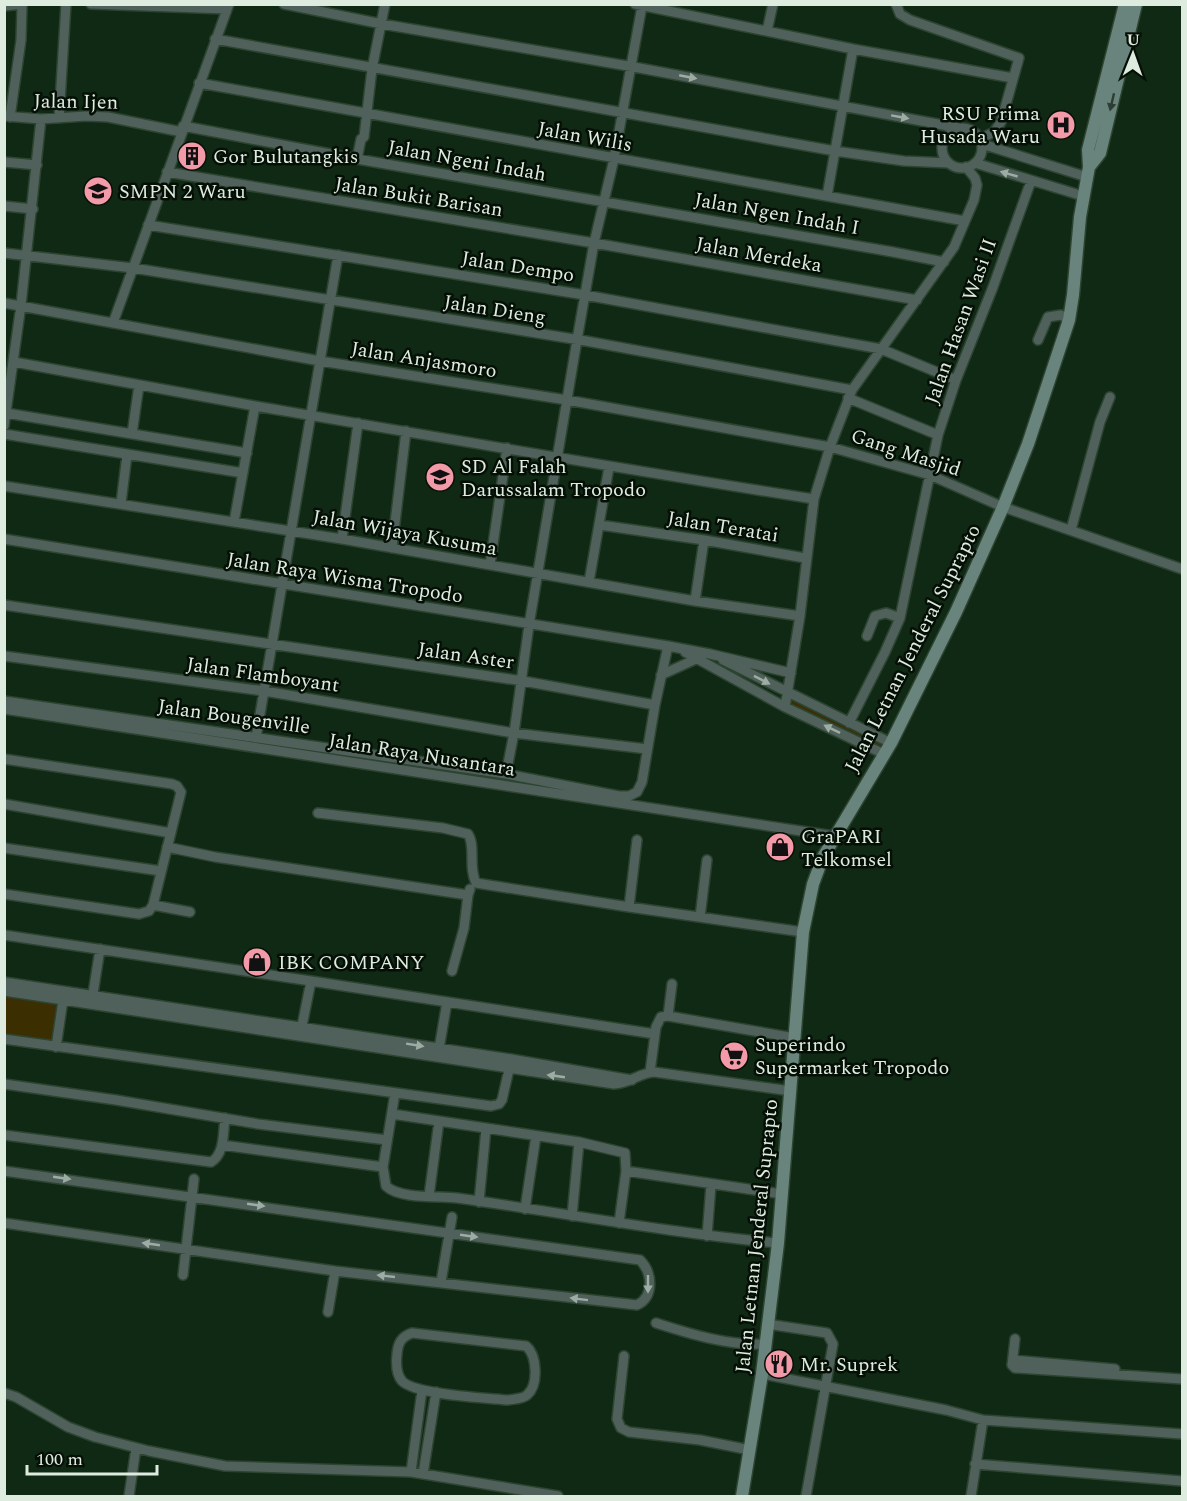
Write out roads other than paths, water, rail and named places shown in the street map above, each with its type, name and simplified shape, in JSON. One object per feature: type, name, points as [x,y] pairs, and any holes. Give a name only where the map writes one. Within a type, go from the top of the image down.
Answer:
[{"type":"main road","points":[[1088,172],[1088,150],[1125,4]]},
{"type":"main road","points":[[1088,172],[1100,153],[1136,4]]},
{"type":"main road","name":"Jalan Letnan Jenderal Suprapto","points":[[742,1497],[762,1374],[778,1243],[803,932],[813,885],[834,836],[887,749],[956,612],[1003,507],[1028,444],[1069,320],[1083,196],[1088,172]]},
{"type":"street","points":[[4,6],[22,4],[21,40],[7,116]]},
{"type":"street","points":[[59,118],[66,4]]},
{"type":"street","points":[[90,4],[227,7],[113,322]]},
{"type":"street","points":[[284,4],[382,24],[971,130],[981,141],[1088,172]]},
{"type":"street","points":[[357,159],[361,139],[364,137],[372,69],[385,4]]},
{"type":"street","points":[[767,31],[773,4]]},
{"type":"street","points":[[896,4],[900,14],[910,20],[1019,58],[1001,122],[994,132],[981,141]]},
{"type":"street","points":[[506,774],[577,340],[594,243],[623,112],[638,5],[853,49],[1013,78]]},
{"type":"street","points":[[215,39],[835,151],[904,161],[949,163]]},
{"type":"street","points":[[827,196],[853,49]]},
{"type":"street","name":"Jalan Wilis","points":[[199,83],[965,222]]},
{"type":"street","name":"Jalan Ijen","points":[[7,116],[41,119],[108,117],[182,129]]},
{"type":"street","points":[[4,426],[7,394],[16,351],[41,119]]},
{"type":"street","points":[[959,128],[948,134],[942,145],[945,158],[954,166],[971,165],[1083,196]]},
{"type":"street","name":"Jalan Ngeni Indah","points":[[182,129],[603,202]]},
{"type":"street","points":[[971,165],[980,158],[981,141]]},
{"type":"street","points":[[4,162],[37,165]]},
{"type":"street","points":[[785,707],[800,616],[805,558],[814,499],[826,446],[850,394],[954,247],[977,185],[971,165]]},
{"type":"street","name":"Jalan Bukit Barisan","points":[[167,172],[594,243]]},
{"type":"street","name":"Jalan Hasan Wasi II","points":[[849,723],[900,618],[938,435],[956,380],[993,287],[1030,181]]},
{"type":"street","name":"Jalan Ngen Indah I","points":[[603,202],[944,262]]},
{"type":"street","points":[[4,206],[33,209]]},
{"type":"street","name":"Jalan Dempo","points":[[148,225],[585,296],[881,349],[956,380]]},
{"type":"street","name":"Jalan Merdeka","points":[[594,243],[917,300]]},
{"type":"street","name":"Jalan Dieng","points":[[4,253],[133,268],[577,340],[850,394],[938,435]]},
{"type":"street","points":[[256,738],[338,255]]},
{"type":"street","name":"Jalan Anjasmoro","points":[[4,303],[320,361],[567,400],[826,446]]},
{"type":"street","points":[[1038,340],[1048,317],[1061,315],[1069,320]]},
{"type":"street","points":[[4,350],[16,351]]},
{"type":"street","points":[[14,362],[609,467],[814,499]]},
{"type":"street","points":[[132,434],[139,385]]},
{"type":"street","points":[[1071,530],[1100,422],[1110,397]]},
{"type":"street","points":[[234,522],[255,406]]},
{"type":"street","points":[[6,413],[247,453]]},
{"type":"street","points":[[342,539],[358,423]]},
{"type":"street","points":[[392,548],[406,431]]},
{"type":"street","points":[[4,434],[243,472]]},
{"type":"street","name":"Gang Masjid","points":[[826,446],[930,475],[1003,507],[1182,569]]},
{"type":"street","points":[[490,565],[507,448]]},
{"type":"street","points":[[121,503],[127,455]]},
{"type":"street","points":[[590,582],[609,467]]},
{"type":"street","name":"Jalan Wijaya Kusuma","points":[[4,486],[342,539],[695,602],[800,616]]},
{"type":"street","name":"Jalan Teratai","points":[[600,525],[805,558]]},
{"type":"street","name":"Jalan Raya Wisma Tropodo","points":[[4,539],[680,649]]},
{"type":"street","points":[[695,602],[704,540]]},
{"type":"street","name":"Jalan Aster","points":[[4,605],[522,681],[655,705]]},
{"type":"street","points":[[867,636],[875,616],[886,613],[900,618]]},
{"type":"street","points":[[647,749],[668,646]]},
{"type":"street","points":[[680,649],[785,707],[887,749]]},
{"type":"street","points":[[680,649],[791,672]]},
{"type":"street","points":[[710,654],[849,723],[887,749]]},
{"type":"street","name":"Jalan Flamboyant","points":[[4,656],[264,691],[514,733],[647,749]]},
{"type":"street","points":[[661,675],[696,659]]},
{"type":"street","name":"Jalan Bougenville","points":[[4,701],[506,774],[619,796],[635,794],[640,788],[647,749]]},
{"type":"street","name":"Jalan Raya Nusantara","points":[[4,709],[834,836]]},
{"type":"street","points":[[4,759],[176,785],[180,789],[181,797],[153,905],[146,913],[139,914],[4,894]]},
{"type":"street","points":[[4,804],[171,833]]},
{"type":"street","points":[[318,813],[443,828],[468,834],[472,843],[471,873],[476,883]]},
{"type":"street","points":[[629,907],[637,840]]},
{"type":"street","points":[[167,847],[215,857],[468,895]]},
{"type":"street","points":[[4,848],[161,871]]},
{"type":"street","points":[[700,917],[707,860]]},
{"type":"street","points":[[452,971],[464,928],[468,895],[476,883]]},
{"type":"street","points":[[476,883],[803,932]]},
{"type":"street","points":[[153,905],[190,912]]},
{"type":"street","points":[[4,935],[655,1034]]},
{"type":"street","points":[[92,1000],[100,949]]},
{"type":"street","points":[[301,1032],[310,981]]},
{"type":"street","points":[[4,982],[92,1000],[301,1032],[509,1070],[614,1084],[625,1083],[650,1072],[791,1091]]},
{"type":"street","points":[[668,1016],[672,984]]},
{"type":"street","points":[[4,991],[63,1000],[92,1000]]},
{"type":"street","points":[[56,1047],[63,1000]]},
{"type":"street","points":[[439,1049],[447,1002]]},
{"type":"street","points":[[650,1072],[658,1019],[668,1016],[795,1038]]},
{"type":"street","points":[[301,1032],[511,1059],[632,1080]]},
{"type":"street","points":[[4,1039],[484,1106],[496,1106],[501,1100],[511,1059]]},
{"type":"street","points":[[4,1084],[387,1140]]},
{"type":"street","points":[[395,1093],[383,1167],[386,1186],[390,1189],[401,1193],[479,1202],[706,1236],[778,1243]]},
{"type":"street","points":[[392,1114],[579,1142],[625,1153],[626,1171],[619,1223]]},
{"type":"street","points":[[4,1135],[212,1162],[217,1158],[222,1145],[225,1118]]},
{"type":"street","points":[[429,1196],[439,1121]]},
{"type":"street","points":[[479,1202],[486,1129]]},
{"type":"street","points":[[525,1209],[536,1136]]},
{"type":"street","points":[[572,1216],[579,1142]]},
{"type":"street","points":[[222,1145],[383,1167]]},
{"type":"street","points":[[4,1171],[640,1260],[648,1273],[650,1288],[643,1302],[637,1305],[335,1271],[4,1223]]},
{"type":"street","points":[[626,1171],[782,1194]]},
{"type":"street","points":[[183,1275],[194,1179]]},
{"type":"street","points":[[706,1236],[711,1185]]},
{"type":"street","points":[[441,1282],[452,1217]]},
{"type":"street","points":[[328,1312],[335,1271]]},
{"type":"street","points":[[656,1323],[688,1333],[752,1345],[765,1344]]},
{"type":"street","points":[[767,1324],[827,1333],[833,1344],[806,1497]]},
{"type":"street","points":[[412,1333],[526,1346],[534,1355],[534,1382],[528,1395],[522,1398],[508,1400],[422,1390],[404,1384],[397,1367],[400,1342],[404,1336],[412,1333]]},
{"type":"street","points":[[1015,1339],[1012,1365],[1015,1368],[1182,1378]]},
{"type":"street","points":[[624,1356],[617,1419],[621,1428],[629,1432],[699,1440],[750,1450]]},
{"type":"street","points":[[762,1374],[946,1410],[983,1420],[1182,1434]]},
{"type":"street","points":[[411,1472],[422,1390]]},
{"type":"street","points":[[423,1474],[436,1392]]},
{"type":"street","points":[[4,1394],[95,1437],[136,1448],[225,1466],[411,1472],[558,1497]]},
{"type":"street","points":[[971,1497],[983,1420]]},
{"type":"street","points":[[129,1497],[136,1448]]},
{"type":"street","points":[[975,1464],[1182,1481]]},
{"type":"place","name":"RSU Prima Husada Waru","points":[[1061,125]]},
{"type":"place","name":"Gor Bulutangkis","points":[[192,156]]},
{"type":"place","name":"SMPN 2 Waru","points":[[98,191]]},
{"type":"place","name":"SD Al Falah Darussalam Tropodo","points":[[440,477]]},
{"type":"place","name":"GraPARI Telkomsel","points":[[780,847]]},
{"type":"place","name":"IBK COMPANY","points":[[257,962]]},
{"type":"place","name":"Superindo Supermarket Tropodo","points":[[734,1056]]},
{"type":"place","name":"Mr. Suprek","points":[[779,1364]]}]
